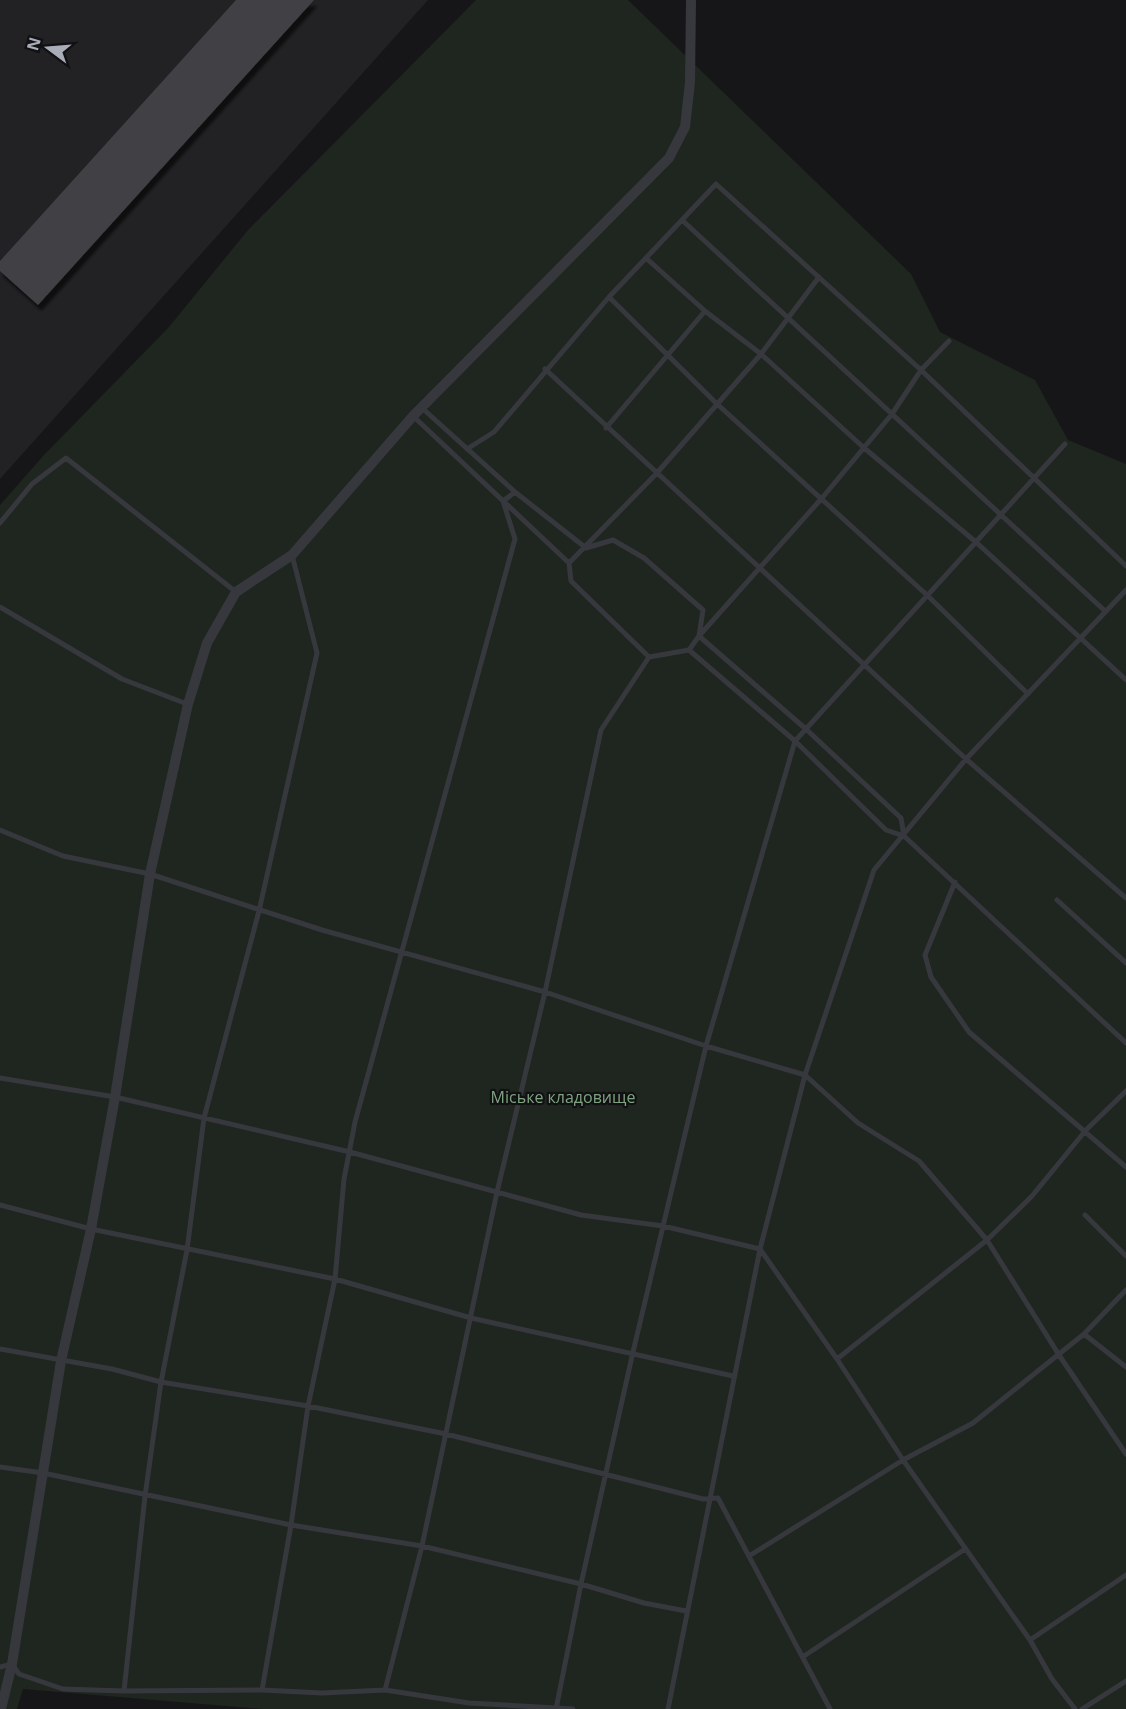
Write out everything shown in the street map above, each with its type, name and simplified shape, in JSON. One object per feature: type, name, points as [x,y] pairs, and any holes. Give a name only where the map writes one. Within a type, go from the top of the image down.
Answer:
[{"type":"street","points":[[1,1709],[12,1664],[62,1361],[91,1229],[115,1097],[150,874],[188,704],[207,643],[236,592],[292,555],[413,416],[669,158],[685,127],[690,82],[691,0]]},
{"type":"lane","points":[[467,449],[494,432],[545,369],[609,297],[716,184],[921,370],[1126,566]]},
{"type":"lane","points":[[682,220],[1106,611]]},
{"type":"lane","points":[[646,258],[705,311],[761,354],[862,447],[977,543],[1126,680]]},
{"type":"lane","points":[[569,563],[656,474],[761,354],[819,277]]},
{"type":"lane","points":[[609,297],[716,403],[928,596],[1028,694]]},
{"type":"lane","points":[[606,428],[705,311]]},
{"type":"lane","points":[[385,1690],[422,1546],[497,1192],[545,992],[601,730],[649,657],[689,650],[822,498],[862,447],[892,414],[921,370],[949,342]]},
{"type":"lane","points":[[545,369],[606,428],[760,567],[966,759],[1126,898]]},
{"type":"lane","points":[[422,408],[515,492],[586,548]]},
{"type":"lane","points":[[413,416],[569,563],[571,581],[649,657]]},
{"type":"lane","points":[[556,1709],[581,1584],[633,1352],[706,1046],[795,741],[1065,444]]},
{"type":"lane","points":[[0,523],[33,484],[66,458],[236,592]]},
{"type":"lane","points":[[503,501],[515,492]]},
{"type":"lane","points":[[262,1690],[291,1525],[308,1406],[335,1279],[344,1179],[355,1122],[515,539],[503,501]]},
{"type":"lane","points":[[586,548],[613,540],[644,558],[703,610],[699,636]]},
{"type":"lane","points":[[124,1691],[145,1496],[161,1382],[187,1250],[204,1118],[260,911],[317,653],[292,555]]},
{"type":"lane","points":[[668,1709],[759,1249],[805,1075],[874,870],[966,759],[1126,590]]},
{"type":"lane","points":[[0,607],[122,679],[188,704]]},
{"type":"lane","points":[[699,636],[807,730],[901,818],[904,836]]},
{"type":"lane","points":[[689,650],[795,741],[886,830],[904,836],[1126,1042]]},
{"type":"lane","points":[[0,830],[63,856],[150,874],[260,911],[545,992],[706,1046],[805,1075],[858,1123],[919,1161],[987,1240],[1059,1355],[1126,1454]]},
{"type":"lane","points":[[955,882],[925,955],[931,977],[969,1032],[1086,1130],[1126,1167]]},
{"type":"lane","points":[[1057,900],[1126,963]]},
{"type":"lane","points":[[0,1078],[115,1097],[350,1152],[581,1215],[663,1226],[759,1249],[837,1359],[903,1460],[1030,1640],[1052,1678],[1075,1709]]},
{"type":"lane","points":[[837,1359],[987,1240],[1032,1196],[1086,1130],[1126,1091]]},
{"type":"lane","points":[[0,1205],[91,1229],[335,1279],[471,1318],[633,1352],[733,1376]]},
{"type":"lane","points":[[1085,1215],[1126,1256]]},
{"type":"lane","points":[[749,1556],[903,1460],[973,1424],[1084,1334],[1126,1290]]},
{"type":"lane","points":[[1084,1334],[1126,1367]]},
{"type":"lane","points":[[0,1349],[112,1369],[161,1382],[308,1406],[446,1434],[703,1499],[718,1498],[804,1656],[830,1709]]},
{"type":"lane","points":[[0,1467],[43,1473],[291,1525],[422,1546],[581,1584],[644,1604],[686,1611]]},
{"type":"lane","points":[[804,1656],[964,1549]]},
{"type":"lane","points":[[1030,1640],[1126,1575]]},
{"type":"lane","points":[[0,1667],[12,1664],[20,1674],[63,1689],[262,1690],[322,1694],[385,1690],[469,1703],[573,1709]]},
{"type":"lane","points":[[1082,1709],[1126,1681]]},
{"type":"shaded area","points":[[0,0],[428,0],[0,479]]},
{"type":"green space","name":"Міське кладовище","points":[[476,0],[628,0],[911,274],[940,332],[1035,380],[1068,440],[1126,464],[1126,1709],[263,1709],[23,1689],[17,1709],[0,1709],[0,505],[44,455],[169,327],[248,230]]},
{"type":"building","points":[[236,0],[314,0],[38,305],[0,271],[0,261]]}]
